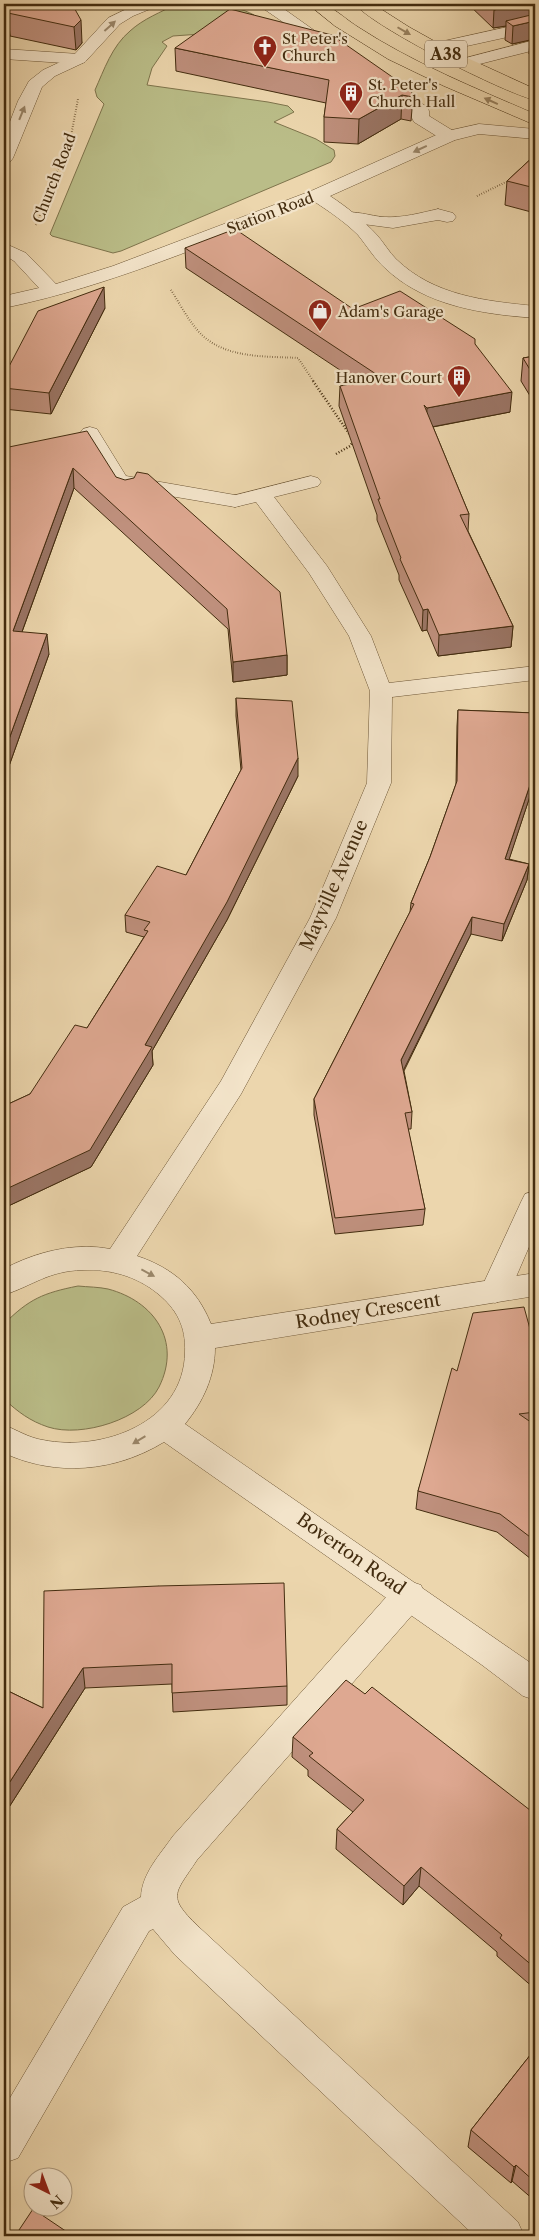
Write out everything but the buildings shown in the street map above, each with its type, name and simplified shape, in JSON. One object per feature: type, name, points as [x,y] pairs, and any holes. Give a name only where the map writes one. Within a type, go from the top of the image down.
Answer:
[{"type":"main road","name":"A38","points":[[316,4],[340,22],[407,62],[535,120]]},
{"type":"main road","name":"A38","points":[[363,4],[400,29],[435,48],[535,95]]},
{"type":"street","points":[[4,158],[31,90],[42,78],[79,59],[114,21],[150,4]]},
{"type":"street","points":[[260,4],[268,6],[344,57]]},
{"type":"street","points":[[469,26],[484,37]]},
{"type":"street","points":[[435,48],[535,26]]},
{"type":"street","points":[[464,63],[535,44]]},
{"type":"street","points":[[4,54],[79,59]]},
{"type":"street","points":[[22,72],[49,73]]},
{"type":"street","points":[[373,77],[421,111],[420,118],[449,136]]},
{"type":"street","name":"Station Road","points":[[4,302],[52,291],[120,270],[317,195],[370,173],[449,136],[479,129],[535,134]]},
{"type":"street","points":[[317,195],[348,217],[370,237],[392,265],[413,282],[430,292],[465,303],[535,312]]},
{"type":"street","points":[[348,217],[382,223],[417,221],[442,216]]},
{"type":"street","points":[[4,248],[20,257],[52,291]]},
{"type":"street","points":[[90,433],[122,486],[235,502],[311,482]]},
{"type":"street","name":"Mayville Avenue","points":[[118,1261],[231,1087],[322,918],[379,783],[381,691],[360,636],[319,571],[262,495]]},
{"type":"street","points":[[381,691],[535,673]]},
{"type":"street","points":[[495,1291],[535,1202]]},
{"type":"street","points":[[4,1283],[18,1274],[50,1262],[84,1258],[118,1261],[148,1272],[174,1289],[192,1312],[201,1338],[200,1369],[188,1399],[164,1426],[130,1445],[91,1456],[51,1455],[7,1447]]},
{"type":"street","name":"Rodney Crescent","points":[[201,1338],[535,1284]]},
{"type":"street","name":"Boverton Road","points":[[164,1426],[409,1594],[535,1685]]},
{"type":"street","points":[[409,1594],[185,1848],[161,1882],[159,1895],[165,1916],[188,1942],[504,2236]]},
{"type":"street","points":[[4,2144],[136,1919],[162,1905]]},
{"type":"path","name":"Church Road","points":[[35,228],[72,136],[82,78],[79,59]]},
{"type":"path","points":[[442,216],[518,177]]},
{"type":"path","points":[[120,270],[132,277],[164,280],[200,333],[216,346],[238,353],[298,358],[354,441],[350,446],[305,470],[311,482]]},
{"type":"green space","points":[[177,4],[226,6],[254,15],[229,32],[173,36],[162,42],[167,46],[152,68],[147,85],[288,106],[294,112],[274,122],[316,139],[334,150],[335,156],[331,162],[121,251],[113,253],[52,236],[50,234],[104,104],[97,97],[95,90],[109,59],[118,44],[135,27]]},
{"type":"green space","points":[[78,1286],[108,1289],[139,1303],[159,1325],[165,1339],[167,1354],[165,1370],[159,1387],[140,1408],[126,1417],[94,1428],[62,1430],[42,1425],[30,1419],[4,1399],[4,1324],[37,1298],[55,1291]]},
{"type":"place","name":"St Peter's Church","points":[[265,68]]},
{"type":"place","name":"St. Peter's Church Hall","points":[[351,114]]},
{"type":"place","name":"Adam's Garage","points":[[320,332]]},
{"type":"place","name":"Hanover Court","points":[[459,398]]}]
